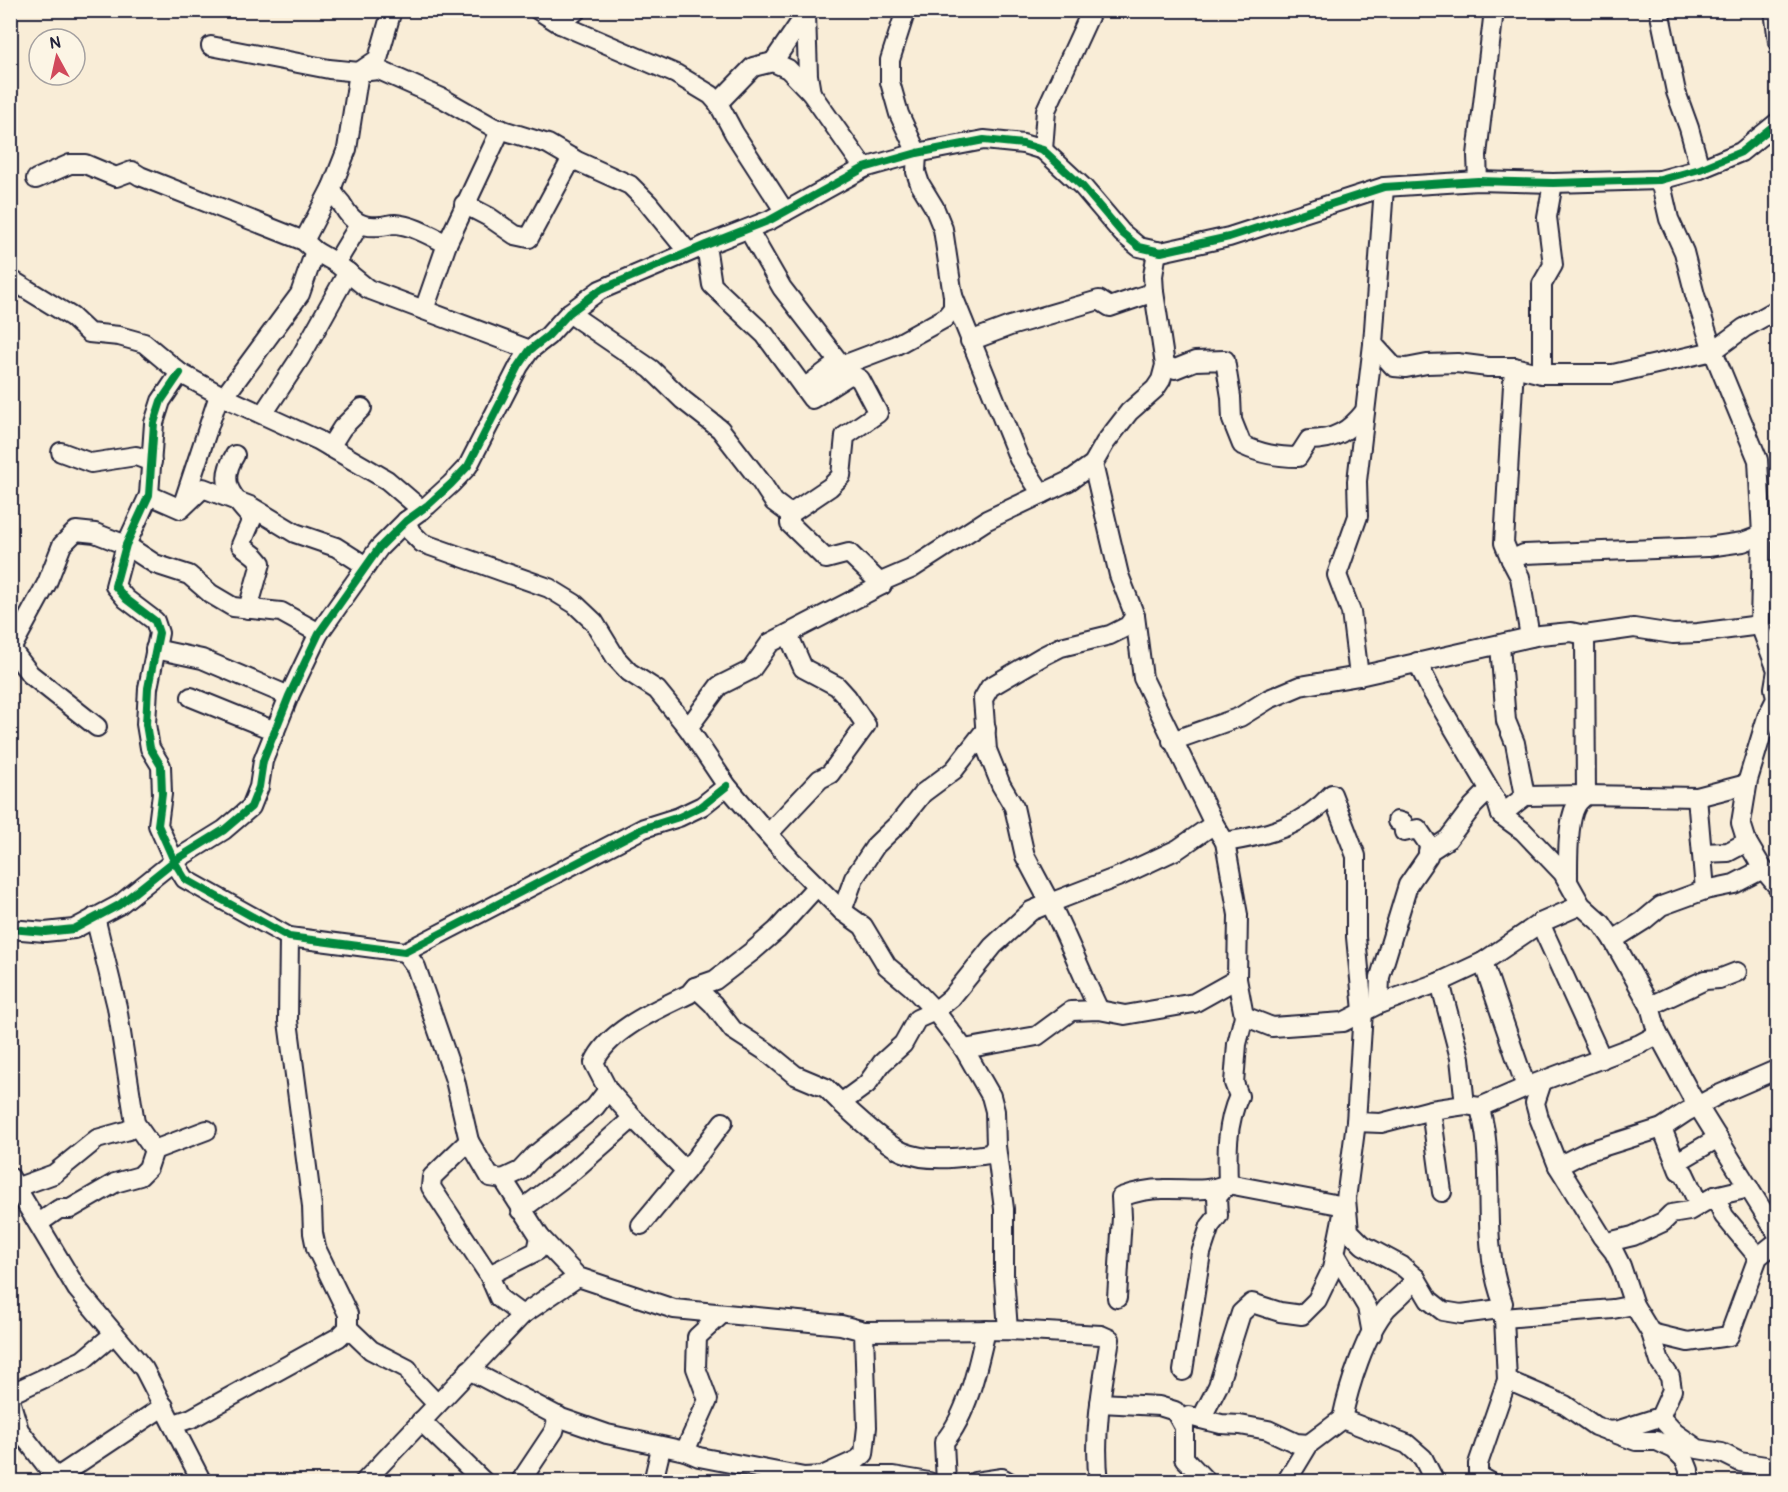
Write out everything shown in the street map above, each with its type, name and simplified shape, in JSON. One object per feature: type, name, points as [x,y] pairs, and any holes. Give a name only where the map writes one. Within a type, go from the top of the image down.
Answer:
[{"type":"street","points":[[378,64],[392,10]]},
{"type":"street","points":[[538,10],[560,24],[676,74],[711,95],[785,212]]},
{"type":"street","points":[[560,24],[578,10]]},
{"type":"street","points":[[748,229],[782,288],[839,362],[846,363],[896,345],[945,318],[953,308],[943,230],[934,207],[920,184],[916,172],[917,153],[899,114],[890,82],[890,60],[906,10]]},
{"type":"street","points":[[1043,150],[1046,110],[1092,10]]},
{"type":"street","points":[[1478,181],[1477,155],[1494,10]]},
{"type":"street","points":[[1659,10],[1676,92],[1700,169]]},
{"type":"street","points":[[1774,10],[1778,42]]},
{"type":"street","points":[[718,103],[753,67],[773,62],[786,47],[806,12]]},
{"type":"street","points":[[806,12],[808,75],[811,93]]},
{"type":"street","points":[[212,46],[329,69],[359,72],[378,64]]},
{"type":"street","points":[[773,62],[788,69],[811,93],[864,168]]},
{"type":"street","points":[[378,64],[501,129],[548,144],[572,158],[630,184],[688,252]]},
{"type":"street","points":[[181,509],[222,396],[300,294],[310,246],[347,149],[359,72]]},
{"type":"street","points":[[10,929],[45,932],[74,929],[119,905],[174,861],[224,831],[251,807],[259,787],[263,761],[289,696],[319,633],[379,548],[406,521],[452,484],[468,466],[519,366],[530,350],[548,336],[568,313],[600,290],[785,212],[864,168],[917,153],[984,141],[1023,144],[1043,150],[1083,187],[1122,233],[1139,246],[1161,252],[1229,237],[1384,187],[1478,181],[1553,183],[1660,180],[1700,169],[1741,152],[1778,122]]},
{"type":"street","points":[[424,310],[464,204],[501,129]]},
{"type":"street","points":[[464,204],[489,217],[515,235],[529,238],[572,158]]},
{"type":"street","points":[[36,179],[70,164],[85,164],[116,177],[132,171],[310,246],[342,267],[368,289],[530,350]]},
{"type":"street","points":[[1660,180],[1669,219],[1684,252],[1695,296],[1713,351],[1758,460],[1770,532],[1760,625],[1777,670],[1776,699],[1767,717],[1747,784],[1741,823],[1748,842],[1763,869],[1778,887]]},
{"type":"street","points":[[1542,374],[1542,284],[1553,265],[1547,217],[1553,183]]},
{"type":"street","points":[[332,187],[334,196],[359,225],[394,224],[416,230],[447,244]]},
{"type":"street","points":[[1359,676],[1351,612],[1337,575],[1358,516],[1357,481],[1373,344],[1384,187]]},
{"type":"street","points":[[263,414],[300,358],[359,225]]},
{"type":"street","points":[[706,245],[712,285],[765,335],[812,399],[851,374],[860,379],[878,413],[845,436],[841,476],[830,488],[790,514]]},
{"type":"street","points":[[688,728],[719,686],[751,670],[770,643],[882,585],[884,580],[911,569],[987,520],[1069,481],[1093,464],[1105,443],[1129,412],[1155,389],[1161,380],[1165,365],[1153,276],[1157,251]]},
{"type":"street","points":[[10,279],[72,317],[89,333],[119,336],[144,343],[180,373],[222,396],[330,447],[387,480],[422,510]]},
{"type":"street","points":[[970,341],[1098,300],[1110,307],[1154,292]]},
{"type":"street","points":[[953,296],[1019,459],[1042,494]]},
{"type":"street","points":[[1373,344],[1395,367],[1457,363],[1488,367],[1514,367],[1542,374],[1613,374],[1713,351],[1743,328],[1778,309]]},
{"type":"street","points":[[568,313],[651,369],[683,400],[720,429],[774,502],[790,514]]},
{"type":"street","points":[[1165,365],[1175,369],[1195,361],[1225,360],[1232,420],[1242,445],[1257,452],[1279,457],[1298,456],[1309,440],[1323,440],[1341,433],[1352,427],[1365,411]]},
{"type":"street","points":[[804,388],[839,362]]},
{"type":"street","points":[[1514,367],[1504,543],[1510,560],[1520,577],[1530,638]]},
{"type":"street","points":[[180,373],[161,401],[154,423],[149,495],[126,545],[115,586],[126,599],[155,621],[159,633],[148,688],[146,724],[150,748],[161,766],[162,794],[158,825],[185,879],[289,937],[411,949],[644,828],[679,817],[702,806],[727,786]]},
{"type":"street","points":[[330,447],[342,428],[362,408]]},
{"type":"street","points":[[61,452],[91,463],[136,456],[152,462]]},
{"type":"street","points":[[235,455],[227,467],[228,490],[252,519],[241,545],[261,563],[248,609]]},
{"type":"street","points":[[1093,464],[1119,575],[1135,616],[1143,678],[1172,741],[1225,842],[1238,915],[1237,979],[1244,1016],[1237,1044],[1234,1083],[1239,1096],[1228,1134],[1228,1184],[1217,1197],[1218,1216],[1210,1226],[1201,1253],[1183,1371]]},
{"type":"street","points":[[181,509],[203,488],[250,506],[295,533],[336,547],[366,566]]},
{"type":"street","points":[[149,495],[181,509]]},
{"type":"street","points":[[790,514],[790,524],[826,559],[849,554],[882,585]]},
{"type":"street","points":[[406,521],[411,532],[422,543],[549,588],[575,604],[594,621],[616,658],[629,672],[657,690],[688,728],[727,786],[768,834],[842,911],[862,926],[887,966],[911,986],[935,1011],[964,1049],[991,1096],[995,1111],[996,1146],[1004,1209],[1004,1276],[1008,1330]]},
{"type":"street","points":[[97,727],[30,674],[11,650],[47,583],[62,546],[76,531],[95,533],[126,545],[155,564],[189,574],[211,594],[233,608],[281,612],[319,633]]},
{"type":"street","points":[[1510,560],[1524,554],[1708,547],[1743,542],[1770,532]]},
{"type":"street","points":[[1099,1010],[1062,927],[1025,856],[1014,807],[1000,786],[987,750],[983,699],[990,687],[1061,647],[1117,631],[1128,626],[1135,616]]},
{"type":"street","points":[[1172,741],[1240,717],[1269,699],[1300,686],[1359,676],[1530,638],[1570,632],[1585,635],[1634,628],[1673,634],[1698,633],[1760,625]]},
{"type":"street","points":[[768,834],[820,778],[830,774],[866,725],[837,686],[803,668],[788,634]]},
{"type":"street","points":[[1568,880],[1568,850],[1575,806],[1586,795],[1585,635]]},
{"type":"street","points":[[1500,645],[1506,721],[1515,743],[1525,796]]},
{"type":"street","points":[[155,649],[202,659],[289,696]]},
{"type":"street","points":[[1417,662],[1497,802],[1501,814],[1523,831],[1568,880],[1581,905],[1602,924],[1613,940],[1650,1006],[1657,1032],[1718,1138],[1778,1235]]},
{"type":"street","points":[[191,697],[275,731]]},
{"type":"street","points":[[842,911],[854,878],[876,845],[899,823],[923,793],[954,770],[986,729]]},
{"type":"street","points":[[1501,814],[1525,796],[1697,797],[1747,784]]},
{"type":"street","points":[[1428,852],[1448,839],[1473,806],[1489,790]]},
{"type":"street","points":[[1225,842],[1270,834],[1298,821],[1332,795],[1356,856],[1356,937],[1371,1008]]},
{"type":"street","points":[[1697,797],[1705,891]]},
{"type":"street","points":[[1201,1419],[1218,1386],[1241,1313],[1252,1304],[1302,1315],[1317,1300],[1332,1269],[1345,1203],[1371,1008],[1408,885],[1428,852],[1429,845],[1418,829],[1404,832],[1403,823],[1397,821]]},
{"type":"street","points":[[841,1103],[867,1084],[882,1063],[903,1044],[917,1019],[935,1011],[951,998],[1001,939],[1031,910],[1120,876],[1179,849],[1214,824]]},
{"type":"street","points":[[1702,853],[1728,852],[1748,842]]},
{"type":"street","points":[[1613,940],[1643,921],[1661,906],[1734,884],[1763,869]]},
{"type":"street","points":[[686,1171],[608,1090],[594,1063],[598,1054],[605,1045],[636,1022],[689,994],[695,987],[715,980],[777,930],[817,886]]},
{"type":"street","points":[[1244,1016],[1272,1028],[1343,1022],[1371,1008],[1440,982],[1483,962],[1540,923],[1581,905]]},
{"type":"street","points":[[96,917],[117,1007],[135,1122],[154,1150]]},
{"type":"street","points":[[1540,923],[1602,1059]]},
{"type":"street","points":[[174,1424],[192,1418],[339,1337],[348,1328],[348,1314],[316,1248],[313,1233],[312,1206],[288,1021],[289,937]]},
{"type":"street","points":[[411,949],[455,1080],[469,1141],[540,1237],[578,1277],[674,1309],[841,1325],[864,1331],[1008,1330],[1101,1335],[1110,1339],[1100,1403],[1096,1455],[1099,1482]]},
{"type":"street","points":[[1483,962],[1534,1085],[1539,1118],[1558,1166],[1621,1266],[1634,1305],[1651,1333],[1660,1362],[1670,1377],[1672,1389],[1660,1417],[1619,1430],[1608,1431]]},
{"type":"street","points":[[1650,1006],[1705,980],[1719,979],[1737,972]]},
{"type":"street","points":[[964,1049],[1037,1036],[1071,1011],[1099,1010],[1125,1016],[1194,1003],[1237,979]]},
{"type":"street","points":[[1440,982],[1472,1106],[1486,1139],[1488,1229],[1496,1284],[1503,1303],[1507,1380],[1478,1464],[1478,1475],[1490,1482]]},
{"type":"street","points":[[695,987],[713,1004],[733,1030],[767,1052],[795,1075],[826,1088],[860,1120],[902,1152],[926,1157],[951,1158],[990,1154],[996,1146]]},
{"type":"street","points":[[1356,1122],[1381,1123],[1431,1110],[1472,1106],[1640,1044],[1657,1032]]},
{"type":"street","points":[[1558,1166],[1586,1152],[1662,1128],[1686,1112],[1778,1069]]},
{"type":"street","points":[[496,1178],[520,1171],[535,1155],[595,1107],[608,1090]]},
{"type":"street","points":[[1431,1110],[1442,1192]]},
{"type":"street","points":[[521,1210],[574,1170],[633,1118]]},
{"type":"street","points":[[135,1122],[129,1130],[97,1139],[54,1173],[14,1182],[77,1289],[144,1369],[202,1482]]},
{"type":"street","points":[[641,1225],[723,1122]]},
{"type":"street","points":[[1662,1128],[1679,1171],[1684,1173],[1699,1205]]},
{"type":"street","points":[[154,1150],[207,1130]]},
{"type":"street","points":[[1677,1162],[1718,1138]]},
{"type":"street","points":[[469,1141],[432,1177],[431,1187],[489,1275],[499,1298],[522,1315]]},
{"type":"street","points":[[39,1223],[59,1209],[70,1209],[115,1183],[140,1176],[148,1168],[154,1150]]},
{"type":"street","points":[[1117,1298],[1122,1217],[1120,1197],[1156,1189],[1213,1190],[1228,1184],[1345,1203]]},
{"type":"street","points":[[1608,1242],[1633,1236],[1664,1222],[1671,1214],[1689,1211],[1715,1196],[1749,1188]]},
{"type":"street","points":[[1715,1196],[1724,1216],[1758,1257]]},
{"type":"street","points":[[1345,1203],[1349,1231],[1363,1245],[1402,1266],[1416,1278],[1429,1300],[1443,1311],[1461,1314],[1613,1310],[1634,1305]]},
{"type":"street","points":[[489,1275],[537,1251],[540,1237]]},
{"type":"street","points":[[1651,1333],[1688,1342],[1729,1336],[1758,1257],[1773,1245],[1778,1244]]},
{"type":"street","points":[[1335,1253],[1367,1307],[1372,1334]]},
{"type":"street","points":[[364,1482],[522,1315],[578,1277]]},
{"type":"street","points":[[1286,1482],[1309,1444],[1342,1419],[1347,1395],[1365,1346],[1387,1309],[1407,1291],[1416,1278]]},
{"type":"street","points":[[685,1451],[708,1400],[696,1368],[698,1337],[722,1314]]},
{"type":"street","points":[[348,1328],[371,1350],[408,1370],[437,1404]]},
{"type":"street","points":[[946,1482],[944,1442],[952,1433],[969,1395],[986,1330]]},
{"type":"street","points":[[823,1479],[864,1454],[867,1427],[864,1331]]},
{"type":"street","points":[[10,1394],[83,1360],[114,1334]]},
{"type":"street","points":[[469,1370],[558,1416],[607,1434],[661,1448],[685,1451],[699,1457],[804,1477],[823,1479],[893,1476],[929,1482]]},
{"type":"street","points":[[1507,1380],[1565,1405],[1595,1426],[1636,1441],[1657,1441],[1674,1449],[1685,1460],[1689,1470],[1689,1482]]},
{"type":"street","points":[[10,1400],[19,1430],[56,1478],[164,1406]]},
{"type":"street","points":[[1100,1403],[1159,1406],[1201,1419],[1268,1430],[1296,1443],[1309,1444]]},
{"type":"street","points":[[1176,1411],[1184,1427],[1184,1458],[1207,1482]]},
{"type":"street","points":[[520,1482],[554,1431],[558,1416]]},
{"type":"street","points":[[1660,1417],[1675,1433],[1698,1449],[1722,1453],[1740,1462],[1778,1468]]},
{"type":"street","points":[[1342,1419],[1407,1444],[1424,1458],[1436,1482]]},
{"type":"street","points":[[421,1421],[484,1482]]},
{"type":"street","points":[[653,1482],[661,1448]]},
{"type":"street","points":[[975,1482],[1002,1478],[1009,1482]]},
{"type":"cycle path","points":[[10,929],[45,932],[74,929],[119,905],[174,861],[224,830],[251,807],[259,787],[263,761],[289,696],[319,633],[379,548],[468,466],[519,366],[530,350],[548,336],[569,313],[600,290],[770,220],[864,168],[917,153],[984,140],[1023,144],[1043,150],[1083,187],[1122,233],[1139,247],[1161,252],[1229,237],[1384,187],[1478,181],[1553,183],[1660,180],[1700,169],[1741,152],[1778,122]]},
{"type":"cycle path","points":[[180,373],[161,401],[154,423],[149,495],[126,545],[115,586],[126,599],[155,621],[159,633],[148,688],[146,724],[150,748],[161,766],[162,794],[158,825],[185,879],[289,937],[405,952],[644,828],[679,817],[702,806],[727,786]]}]
